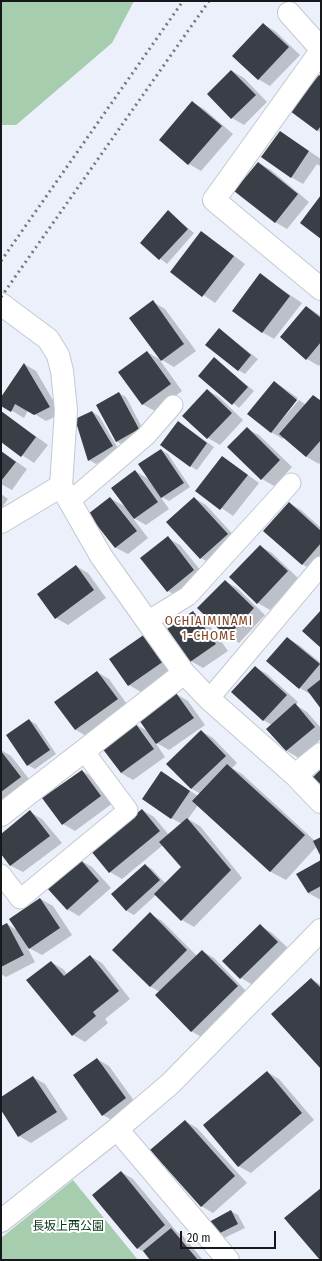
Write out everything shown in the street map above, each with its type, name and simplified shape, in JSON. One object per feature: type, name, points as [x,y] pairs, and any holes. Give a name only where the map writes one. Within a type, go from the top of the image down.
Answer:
[{"type":"street","points":[[289,13],[321,50],[214,200],[321,289]]},
{"type":"street","points":[[1,304],[48,338],[58,354],[62,371],[65,402],[66,494],[100,556],[184,673],[209,699],[295,775],[321,802]]},
{"type":"street","points":[[1,522],[66,494]]},
{"type":"street","points":[[1,815],[184,673]]},
{"type":"street","points":[[295,775],[321,754]]},
{"type":"street","points":[[1,1221],[117,1129],[170,1084],[321,930]]},
{"type":"street","points":[[117,1129],[228,1260]]},
{"type":"lane","points":[[66,494],[146,436],[173,405]]},
{"type":"lane","points":[[147,621],[188,596],[291,483]]},
{"type":"lane","points":[[209,699],[321,566]]},
{"type":"lane","points":[[1,874],[20,899],[128,810],[84,751]]},
{"type":"green space","points":[[1,1],[134,1],[112,43],[16,125],[1,125]]},
{"type":"green space","name":"長坂上西公園","points":[[73,1180],[138,1260],[1,1260],[1,1238]]},
{"type":"building","points":[[263,23],[289,47],[258,80],[232,56]]},
{"type":"building","points":[[231,70],[256,95],[231,119],[207,94]]},
{"type":"building","points":[[319,75],[321,76],[321,126],[317,131],[290,111]]},
{"type":"building","points":[[192,101],[222,126],[188,165],[159,140]]},
{"type":"building","points":[[280,131],[309,151],[291,178],[261,157]]},
{"type":"building","points":[[258,162],[298,194],[275,223],[234,191]]},
{"type":"building","points":[[321,195],[321,239],[300,223]]},
{"type":"building","points":[[168,210],[188,229],[159,260],[140,243]]},
{"type":"building","points":[[201,231],[234,256],[202,297],[170,272]]},
{"type":"building","points":[[260,273],[290,296],[262,333],[232,311]]},
{"type":"building","points":[[153,300],[184,344],[161,361],[129,318]]},
{"type":"building","points":[[306,306],[321,318],[321,342],[306,360],[280,337]]},
{"type":"building","points":[[219,328],[251,355],[238,371],[205,345]]},
{"type":"building","points":[[147,351],[171,384],[142,405],[118,372]]},
{"type":"building","points":[[214,357],[248,387],[232,405],[198,376]]},
{"type":"building","points":[[24,363],[50,407],[34,415],[15,404],[11,412],[1,406],[1,397]]},
{"type":"building","points":[[274,381],[297,400],[271,433],[247,414]]},
{"type":"building","points":[[207,389],[232,413],[207,439],[182,416]]},
{"type":"building","points":[[119,392],[139,429],[116,442],[96,405]]},
{"type":"building","points":[[313,395],[321,401],[321,440],[306,457],[279,434]]},
{"type":"building","points":[[1,411],[36,437],[21,457],[1,442]]},
{"type":"building","points":[[92,411],[113,446],[88,461],[75,419]]},
{"type":"building","points":[[178,421],[207,443],[190,467],[160,445]]},
{"type":"building","points":[[247,427],[280,460],[261,480],[227,447]]},
{"type":"building","points":[[161,449],[184,483],[161,498],[138,464]]},
{"type":"building","points":[[1,451],[16,462],[1,481]]},
{"type":"building","points":[[222,456],[248,475],[220,510],[195,491]]},
{"type":"building","points":[[135,470],[158,502],[134,519],[111,488]]},
{"type":"building","points":[[110,497],[137,531],[115,548],[88,514]]},
{"type":"building","points":[[194,497],[228,534],[200,559],[166,522]]},
{"type":"building","points":[[289,502],[321,531],[321,543],[302,565],[263,531]]},
{"type":"building","points":[[168,536],[194,570],[167,592],[140,558]]},
{"type":"building","points":[[260,545],[288,571],[257,604],[229,577]]},
{"type":"building","points":[[76,565],[94,590],[55,619],[37,594]]},
{"type":"building","points":[[225,580],[254,608],[227,637],[197,608]]},
{"type":"building","points":[[321,610],[321,648],[302,631]]},
{"type":"building","points":[[193,611],[216,644],[190,662],[167,629]]},
{"type":"building","points":[[145,634],[164,661],[128,686],[109,659]]},
{"type":"building","points":[[287,637],[320,664],[299,689],[266,661]]},
{"type":"building","points":[[255,666],[287,695],[263,721],[231,692]]},
{"type":"building","points":[[97,671],[118,699],[75,730],[54,702]]},
{"type":"building","points":[[321,679],[321,709],[307,690]]},
{"type":"building","points":[[176,693],[194,718],[156,744],[139,720]]},
{"type":"building","points":[[295,703],[315,727],[286,751],[266,729]]},
{"type":"building","points":[[29,719],[50,750],[27,766],[6,735]]},
{"type":"building","points":[[135,723],[154,749],[121,773],[102,748]]},
{"type":"building","points":[[201,730],[226,756],[191,789],[166,764]]},
{"type":"building","points":[[1,751],[21,777],[1,792]]},
{"type":"building","points":[[227,764],[305,835],[270,872],[192,801]]},
{"type":"building","points":[[321,769],[321,793],[309,781]]},
{"type":"building","points":[[82,770],[101,796],[62,825],[42,798]]},
{"type":"building","points":[[161,771],[190,791],[171,819],[142,799]]},
{"type":"building","points":[[142,809],[160,831],[109,873],[91,851]]},
{"type":"building","points":[[30,810],[50,836],[10,866],[1,854],[1,834]]},
{"type":"building","points":[[187,818],[231,870],[181,921],[154,894],[181,867],[159,842]]},
{"type":"building","points":[[321,837],[321,857],[313,841]]},
{"type":"building","points":[[80,859],[99,881],[67,910],[47,888]]},
{"type":"building","points":[[321,860],[321,886],[308,893],[296,874]]},
{"type":"building","points":[[145,864],[160,880],[126,911],[111,894]]},
{"type":"building","points":[[40,898],[60,928],[29,949],[9,919]]},
{"type":"building","points":[[150,912],[187,950],[150,987],[112,950]]},
{"type":"building","points":[[7,923],[24,955],[1,967],[1,926]]},
{"type":"building","points":[[260,924],[278,942],[240,979],[222,961]]},
{"type":"building","points":[[202,950],[238,986],[191,1032],[155,995]]},
{"type":"building","points":[[90,955],[119,991],[93,1012],[96,1016],[72,1036],[26,980],[51,961],[64,976]]},
{"type":"building","points":[[311,978],[321,988],[321,1069],[271,1014]]},
{"type":"building","points":[[97,1058],[126,1098],[102,1116],[73,1075]]},
{"type":"building","points":[[267,1071],[302,1113],[238,1167],[203,1125]]},
{"type":"building","points":[[33,1076],[57,1112],[18,1137],[1,1110],[1,1097]]},
{"type":"building","points":[[185,1120],[235,1176],[201,1207],[150,1150]]},
{"type":"building","points":[[121,1171],[165,1225],[137,1249],[92,1195]]},
{"type":"building","points":[[321,1188],[321,1260],[320,1260],[284,1218]]},
{"type":"building","points":[[231,1210],[238,1224],[216,1235],[209,1222]]},
{"type":"building","points":[[171,1228],[198,1260],[150,1260],[143,1251]]},
{"type":"railway","points":[[1,261],[183,1]]},
{"type":"railway","points":[[1,297],[209,1]]},
{"type":"district","name":"OCHIAIMINAMI 1-CHOME","points":[[209,628]]}]
